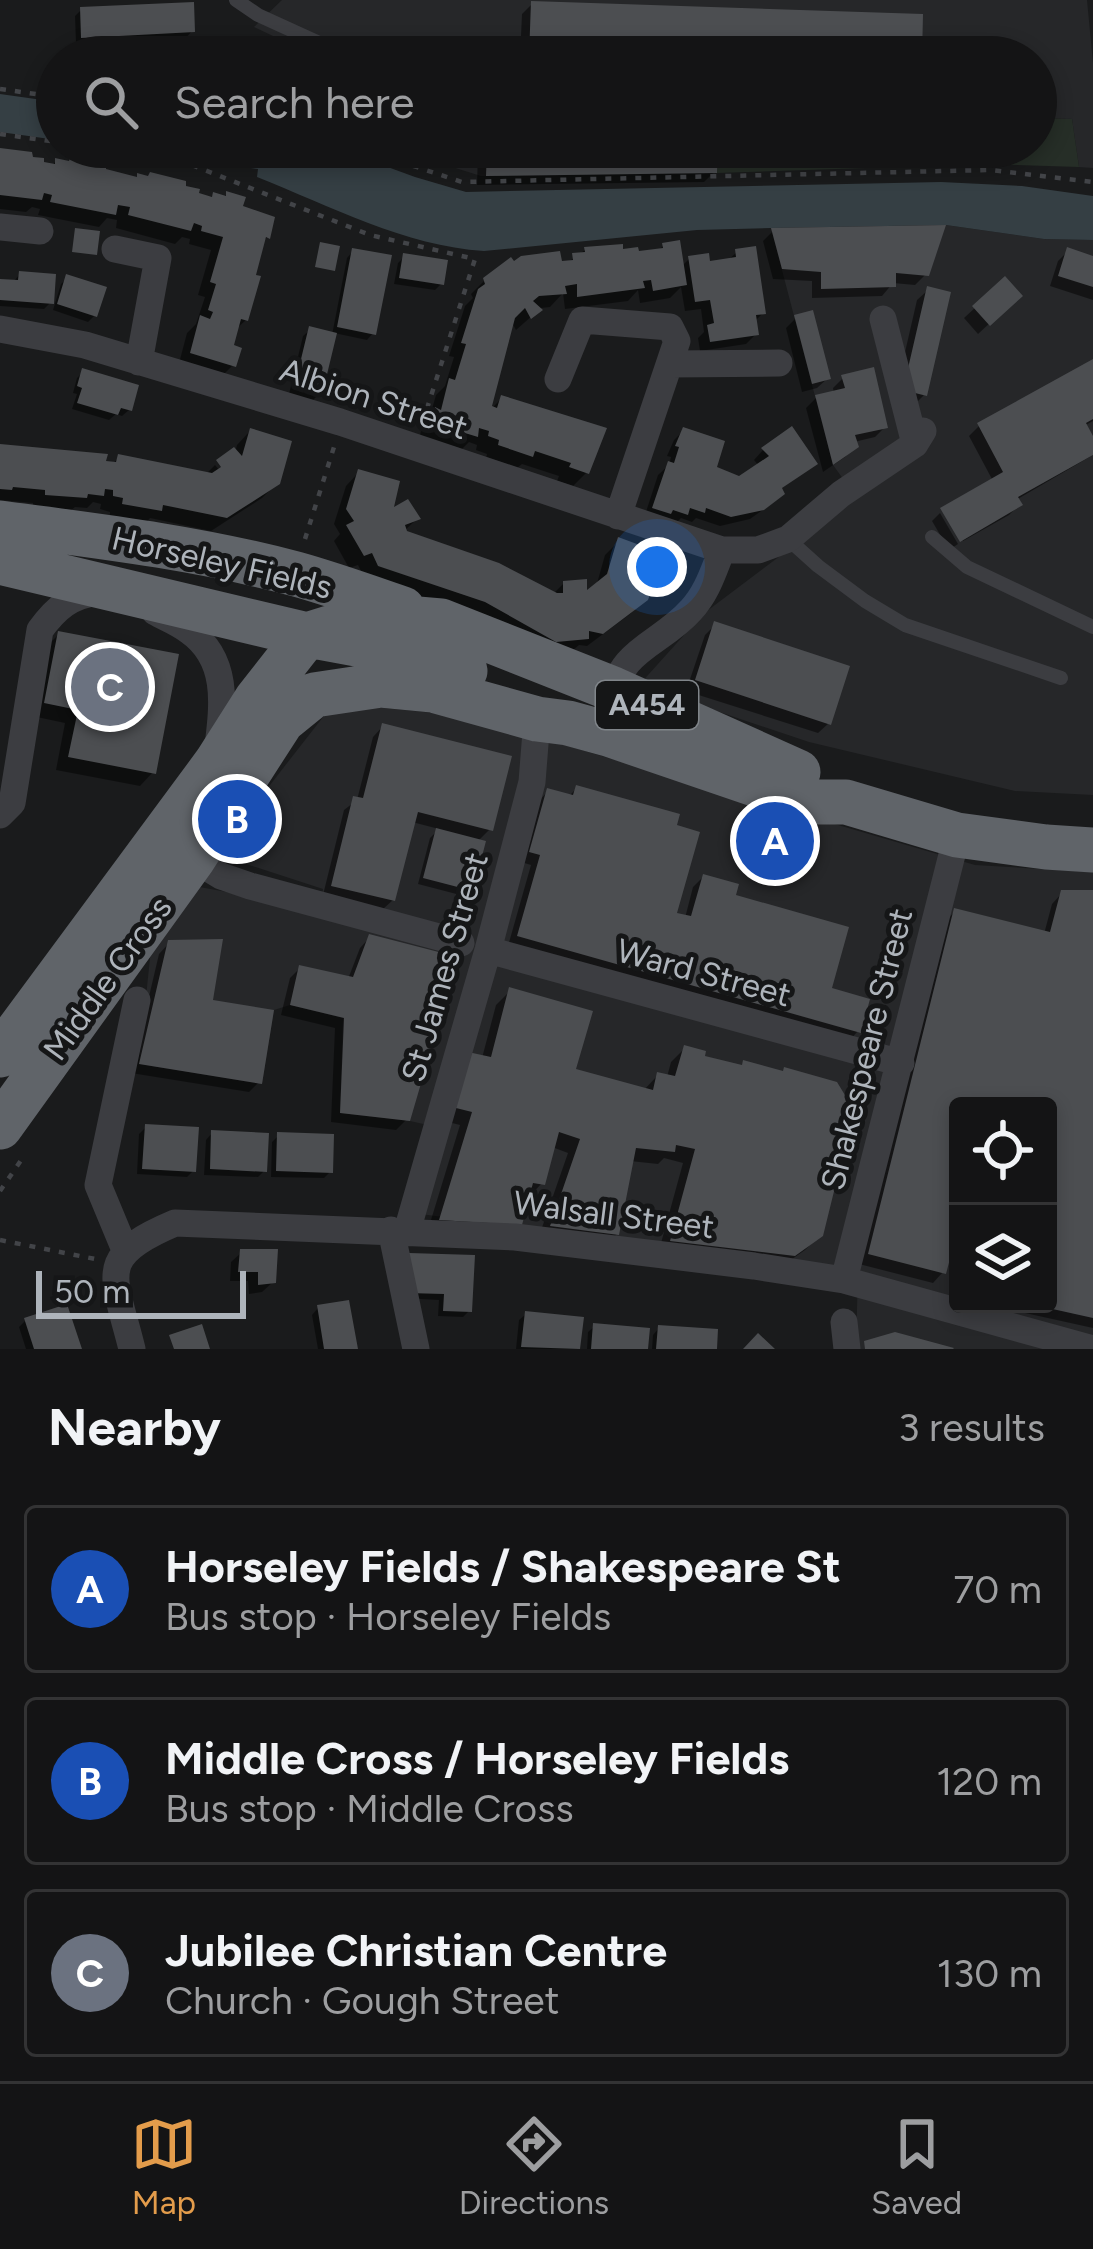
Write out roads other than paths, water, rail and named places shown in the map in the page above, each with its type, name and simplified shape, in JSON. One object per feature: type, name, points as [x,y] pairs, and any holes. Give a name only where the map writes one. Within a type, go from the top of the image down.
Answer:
[{"type":"highway","name":"Horseley Fields","points":[[0,523],[78,531],[215,556],[294,574],[440,621]]},
{"type":"highway","points":[[78,531],[128,560],[266,601],[307,635],[314,695]]},
{"type":"highway","points":[[0,562],[388,650],[502,681],[532,693],[571,725]]},
{"type":"highway","name":"A454","points":[[307,635],[371,615],[440,621],[613,689],[812,778],[846,802]]},
{"type":"highway","name":"Middle Cross","points":[[0,1055],[307,635]]},
{"type":"highway","name":"A454","points":[[314,695],[381,685],[433,690],[571,725],[807,802],[846,802],[957,835],[1093,850]]},
{"type":"highway","name":"Middle Cross","points":[[0,1127],[193,859],[282,721],[314,695]]},
{"type":"street","points":[[0,227],[40,231]]},
{"type":"street","points":[[115,249],[158,258],[139,362]]},
{"type":"street","points":[[613,689],[620,669],[632,655],[665,634],[703,596],[722,550],[758,550],[788,539],[919,438],[884,319]]},
{"type":"street","points":[[558,379],[582,320],[670,327],[677,341],[618,516]]},
{"type":"street","name":"Albion Street","points":[[0,329],[85,345],[340,422],[722,550]]},
{"type":"street","points":[[670,364],[779,363]]},
{"type":"street","points":[[0,815],[12,803],[40,630],[56,609],[80,594],[116,590],[194,633],[219,673],[224,699],[216,763]]},
{"type":"street","name":"St James Street","points":[[399,1231],[474,946],[532,782],[571,725],[613,689]]},
{"type":"street","name":"Shakespeare Street","points":[[844,1280],[957,835]]},
{"type":"street","name":"Ward Street","points":[[193,859],[250,886],[901,1063]]},
{"type":"street","points":[[132,1349],[117,1289],[115,1270],[121,1257],[98,1185],[137,1000]]},
{"type":"street","name":"Walsall Street","points":[[121,1257],[142,1237],[175,1223],[515,1238],[844,1280],[1093,1349]]},
{"type":"street","points":[[399,1231],[416,1349]]},
{"type":"lane","points":[[236,0],[304,36]]},
{"type":"lane","points":[[932,537],[967,567],[1093,627]]},
{"type":"lane","points":[[788,539],[849,589],[905,625],[1061,678]]},
{"type":"place","name":"Jubilee Christian Centre","points":[[110,687]]},
{"type":"place","name":"Middle Cross / Horseley Fields","points":[[237,819]]},
{"type":"place","name":"Horseley Fields / Shakespeare St","points":[[775,841]]}]
